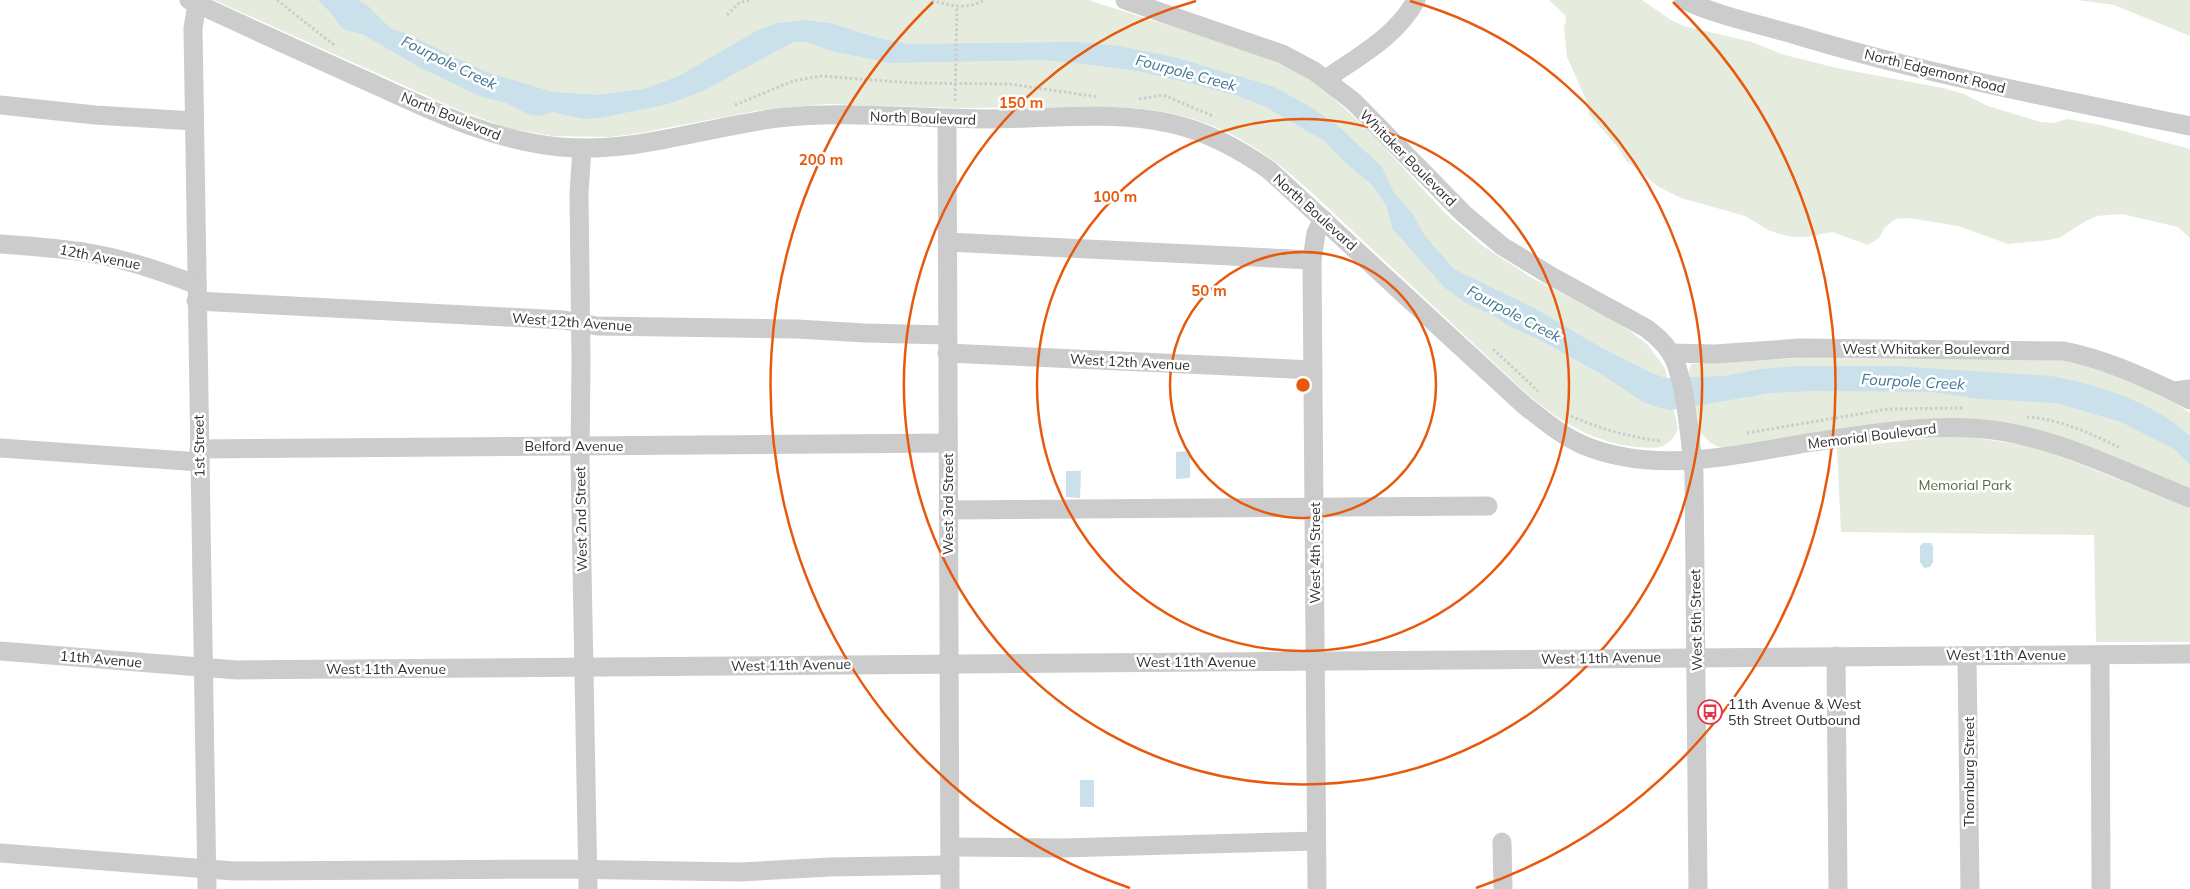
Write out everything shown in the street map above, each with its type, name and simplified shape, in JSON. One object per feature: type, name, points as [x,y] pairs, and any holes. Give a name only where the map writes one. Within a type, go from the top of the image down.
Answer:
[{"type":"street","name":"Whitaker Boulevard","points":[[1125,0],[1282,54],[1326,79],[1353,101],[1439,190],[1488,235],[1522,259],[1646,328],[1672,354]]},
{"type":"street","points":[[1326,79],[1395,30],[1410,12],[1416,0]]},
{"type":"street","name":"North Edgemont Road","points":[[1684,0],[1703,8],[1818,42],[1952,76],[2190,126]]},
{"type":"street","name":"1st Street","points":[[193,2],[202,668],[207,889]]},
{"type":"street","name":"North Boulevard","points":[[193,2],[479,130],[535,144],[582,148],[632,145],[779,118],[825,115],[951,113],[1119,117],[1148,119],[1197,130],[1248,155],[1269,170],[1524,405],[1558,431],[1584,445],[1605,452],[1693,467]]},
{"type":"street","points":[[0,105],[95,115],[194,121]]},
{"type":"street","name":"West 3rd Street","points":[[950,889],[947,242],[951,113]]},
{"type":"street","name":"West 2nd Street","points":[[582,148],[579,193],[580,446],[588,889]]},
{"type":"street","name":"West 4th Street","points":[[1317,889],[1312,260],[1316,234],[1323,219]]},
{"type":"street","points":[[947,242],[1312,260]]},
{"type":"street","name":"12th Avenue","points":[[0,244],[72,250],[137,263],[197,293]]},
{"type":"street","name":"West 12th Avenue","points":[[197,293],[564,320],[598,326],[797,329],[865,334],[947,344],[1314,370]]},
{"type":"street","name":"West Whitaker Boulevard","points":[[1672,354],[1715,354],[1800,348],[2064,351],[2118,365],[2181,390],[2190,400]]},
{"type":"street","name":"West 5th Street","points":[[1672,354],[1686,408],[1693,467],[1698,889]]},
{"type":"street","name":"Memorial Boulevard","points":[[1693,467],[1722,458],[1896,431],[1973,428],[2034,438],[2190,498]]},
{"type":"street","name":"Belford Avenue","points":[[0,448],[200,456],[580,446],[948,443]]},
{"type":"street","points":[[948,510],[1488,506]]},
{"type":"street","name":"11th Avenue","points":[[0,651],[202,668]]},
{"type":"street","name":"West 11th Avenue","points":[[202,668],[237,670],[2190,654]]},
{"type":"street","points":[[2100,655],[2101,889]]},
{"type":"street","points":[[1836,656],[1838,889]]},
{"type":"street","name":"Thornburg Street","points":[[1967,656],[1970,889]]},
{"type":"street","points":[[0,853],[206,870],[740,872],[830,867],[1061,848],[1316,841]]},
{"type":"street","points":[[1502,842],[1503,889]]},
{"type":"path","points":[[277,0],[339,48]]},
{"type":"path","points":[[727,15],[739,3],[749,0]]},
{"type":"path","points":[[932,0],[957,7],[973,5],[984,0]]},
{"type":"path","points":[[951,113],[955,84],[957,7]]},
{"type":"path","points":[[730,107],[792,81],[821,76],[912,83],[1009,84],[1102,97]]},
{"type":"path","points":[[1136,100],[1163,95],[1214,117]]},
{"type":"path","points":[[1489,346],[1539,392]]},
{"type":"path","points":[[1567,414],[1616,433],[1664,441]]},
{"type":"green space","points":[[214,0],[1088,0],[1256,53],[1307,77],[1328,93],[1373,135],[1445,213],[1483,246],[1532,278],[1621,324],[1648,345],[1665,368],[1678,429],[1671,441],[1666,444],[1644,448],[1621,445],[1592,436],[1553,414],[1528,395],[1297,180],[1246,142],[1202,122],[1162,112],[1121,107],[955,108],[826,104],[756,111],[610,137],[553,136],[508,128],[456,109]]},
{"type":"green space","points":[[1549,0],[1642,0],[1671,20],[1684,26],[1752,42],[1781,54],[1837,68],[1943,88],[1964,94],[1988,106],[2041,122],[2054,123],[2067,119],[2101,125],[2190,149],[2190,238],[2178,227],[2122,214],[2097,216],[2061,237],[2008,244],[1958,226],[1908,218],[1896,219],[1885,227],[1879,238],[1868,245],[1832,232],[1807,237],[1793,237],[1780,234],[1768,230],[1745,216],[1681,198],[1657,186],[1626,161],[1620,150],[1589,114],[1586,100],[1567,57],[1564,28],[1565,15]]},
{"type":"green space","points":[[2076,0],[2190,0],[2190,36],[2114,5]]},
{"type":"green space","points":[[1802,358],[2069,360],[2124,377],[2169,399],[2190,413],[2190,489],[2056,436],[2009,424],[1727,448],[1715,445],[1705,438],[1700,430],[1689,372],[1691,364]]},
{"type":"green space","name":"Memorial Park","points":[[1941,437],[1970,437],[2023,445],[2052,453],[2190,508],[2190,642],[2096,642],[2094,535],[1841,532],[1837,448]]},
{"type":"water","name":"Fourpole Creek","points":[[318,0],[358,0],[367,5],[390,28],[405,33],[486,72],[553,92],[597,95],[644,89],[679,76],[758,30],[778,23],[806,20],[830,23],[878,38],[909,44],[1078,42],[1119,46],[1174,57],[1272,86],[1309,106],[1337,125],[1382,167],[1394,193],[1412,213],[1425,236],[1454,269],[1536,309],[1600,347],[1654,374],[1666,378],[1724,376],[1760,369],[1799,366],[1894,366],[2051,376],[2107,390],[2143,404],[2160,414],[2190,436],[2190,464],[2174,449],[2121,422],[2056,403],[1980,399],[1931,392],[1811,391],[1771,393],[1671,410],[1643,402],[1603,375],[1538,339],[1506,325],[1496,317],[1466,303],[1444,287],[1392,228],[1387,207],[1372,185],[1339,157],[1326,142],[1264,106],[1235,95],[1181,81],[1137,71],[1044,60],[890,63],[831,51],[807,42],[793,42],[703,91],[668,104],[600,118],[583,119],[553,112],[539,116],[527,114],[506,103],[479,96],[419,67],[362,34],[345,30]]},
{"type":"water","points":[[1190,451],[1190,478],[1176,479],[1176,452]]},
{"type":"water","points":[[1066,471],[1081,471],[1080,498],[1066,497]]},
{"type":"water","points":[[1923,543],[1931,543],[1933,546],[1933,562],[1930,567],[1924,568],[1920,562],[1920,546]]},
{"type":"water","points":[[1080,780],[1094,780],[1094,807],[1080,807]]},
{"type":"place","name":"11th Avenue & West 5th Street Outbound","points":[[1710,712]]}]
